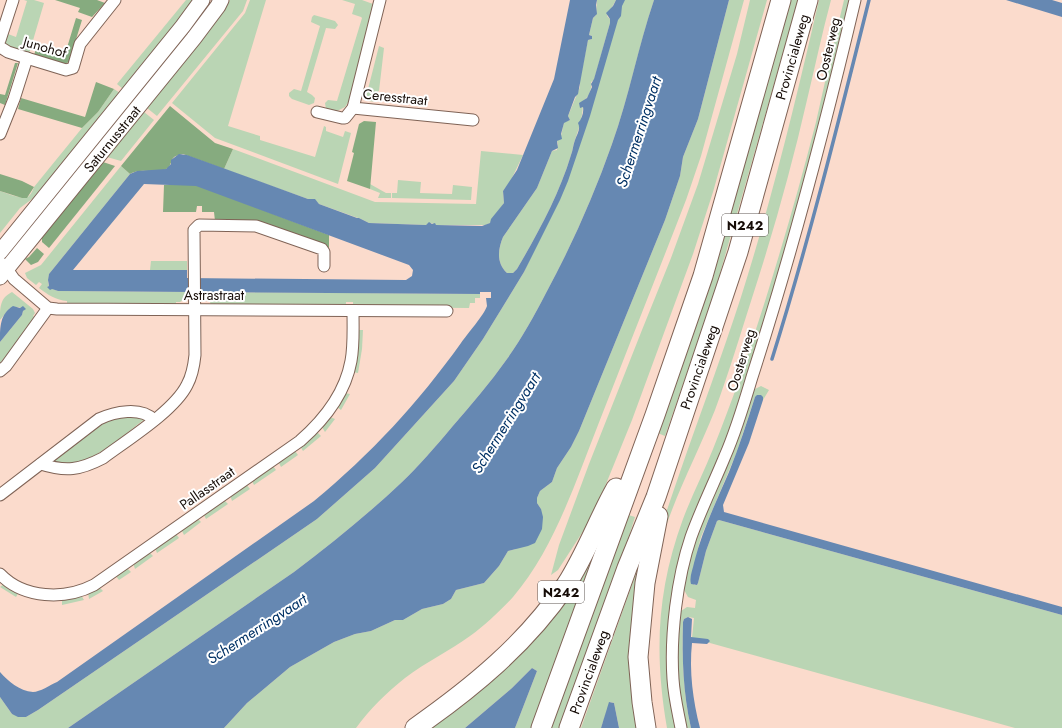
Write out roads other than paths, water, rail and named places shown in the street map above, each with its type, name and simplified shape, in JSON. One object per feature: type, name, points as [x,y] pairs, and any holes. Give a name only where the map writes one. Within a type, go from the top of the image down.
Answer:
[{"type":"highway","name":"Provincialeweg","points":[[541,728],[655,415],[703,276],[780,0]]},
{"type":"highway","name":"Provincialeweg","points":[[569,728],[627,568],[656,497],[675,436],[738,252],[808,0]]},
{"type":"highway","name":"N242","points":[[415,728],[480,680],[499,663],[532,628],[551,605],[581,561],[614,492],[655,415]]},
{"type":"highway","name":"N242","points":[[646,728],[638,657],[641,618],[650,554],[675,436]]},
{"type":"street","points":[[0,40],[13,0]]},
{"type":"street","name":"Junohof","points":[[0,47],[8,52],[66,70],[73,68],[80,44],[116,0]]},
{"type":"street","name":"Saturnusstraat","points":[[0,252],[183,26],[202,0]]},
{"type":"street","name":"Saturnusstraat","points":[[2,269],[194,38],[221,0]]},
{"type":"street","name":"Ceresstraat","points":[[380,0],[353,108],[473,120]]},
{"type":"street","name":"Oosterweg","points":[[681,728],[673,681],[672,662],[674,625],[682,569],[690,538],[726,454],[757,363],[784,272],[829,108],[855,0]]},
{"type":"street","points":[[0,134],[27,58]]},
{"type":"street","points":[[317,112],[345,118],[353,108]]},
{"type":"street","points":[[41,464],[65,470],[80,468],[103,458],[173,404],[188,384],[193,369],[195,355],[196,310],[194,230],[199,225],[256,226],[322,249],[324,252],[324,266]]},
{"type":"street","points":[[0,371],[6,366],[48,308],[2,269]]},
{"type":"street","name":"Astrastraat","points":[[48,308],[447,311]]},
{"type":"street","name":"Pallasstraat","points":[[0,574],[14,585],[39,594],[71,594],[83,590],[94,585],[300,441],[317,426],[328,413],[343,386],[351,362],[353,311]]},
{"type":"street","points":[[0,495],[99,419],[108,415],[125,412],[150,415],[154,420]]},
{"type":"water","points":[[570,0],[597,0],[597,14],[593,18],[589,35],[592,36],[592,39],[588,40],[578,94],[575,97],[568,116],[570,120],[564,123],[561,134],[562,139],[557,141],[558,148],[552,151],[537,188],[501,242],[499,256],[501,265],[507,273],[513,273],[517,269],[554,199],[572,153],[579,127],[578,123],[582,117],[583,107],[580,108],[579,103],[587,98],[592,87],[591,84],[594,79],[610,23],[610,19],[606,13],[613,6],[616,0],[625,0],[590,116],[560,200],[524,272],[483,339],[454,381],[375,468],[317,519],[38,710],[26,717],[18,717],[12,714],[0,697],[0,672],[14,685],[23,690],[33,692],[39,691],[57,682],[314,501],[355,465],[411,407],[445,365],[487,306],[486,298],[480,294],[50,290],[47,287],[49,286],[49,274],[130,174],[137,171],[166,169],[171,164],[171,160],[179,154],[187,155],[308,199],[315,199],[319,204],[369,223],[426,225],[429,222],[432,224],[435,223],[436,225],[482,226],[490,223],[491,219],[504,203],[503,191],[517,170],[554,79]],"holes":[[[144,184],[196,186],[409,265],[413,270],[412,276],[406,280],[187,278],[187,270],[73,270]]]},
{"type":"water","name":"Schermerringvaart","points":[[654,0],[729,0],[698,119],[683,157],[680,176],[665,220],[579,431],[571,447],[557,468],[552,482],[540,491],[537,498],[537,503],[541,509],[543,517],[542,529],[535,543],[508,551],[499,566],[484,583],[456,590],[451,599],[443,604],[422,609],[403,620],[395,620],[371,631],[355,634],[334,642],[290,667],[247,703],[224,728],[68,728],[294,572],[349,529],[414,470],[501,368],[528,327],[556,275],[598,182],[618,126]]},
{"type":"water","points":[[1006,0],[1052,0],[1062,3],[1062,17]]},
{"type":"water","points":[[13,306],[20,308],[23,306],[26,309],[0,342],[3,317],[5,313]]},
{"type":"water","points":[[757,395],[761,395],[763,400],[749,443],[723,505],[724,512],[1062,607],[1062,615],[719,520],[717,521],[706,551],[698,583],[697,585],[691,584],[691,573],[697,551],[733,463],[755,397]]},
{"type":"water","points":[[688,617],[692,619],[691,637],[708,639],[710,641],[707,644],[692,643],[692,686],[700,728],[691,728],[685,688],[683,662],[683,622],[684,619]]},
{"type":"water","points":[[532,668],[537,671],[515,728],[465,728],[512,688]]},
{"type":"water","points":[[609,702],[614,703],[619,728],[601,728]]},
{"type":"waterway","points":[[772,359],[811,225],[869,0]]}]
